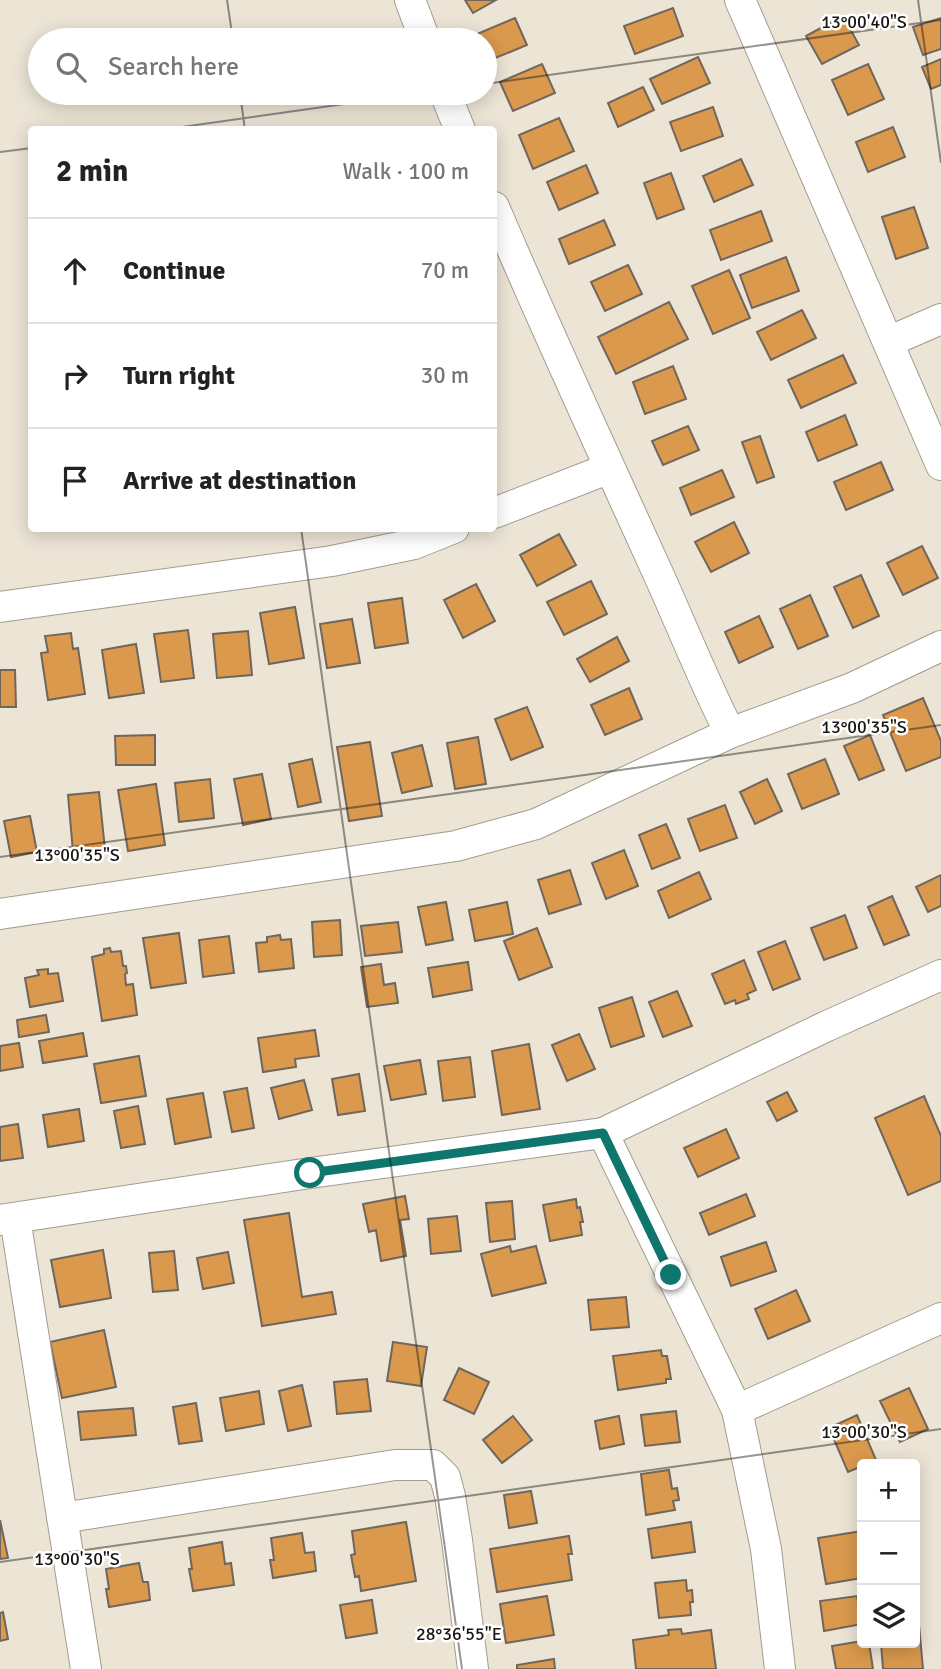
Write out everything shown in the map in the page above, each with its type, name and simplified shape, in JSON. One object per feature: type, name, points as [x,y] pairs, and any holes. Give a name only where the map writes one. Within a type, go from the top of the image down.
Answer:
[{"type":"street","points":[[410,0],[420,28]]},
{"type":"street","points":[[740,0],[941,465]]},
{"type":"street","points":[[450,105],[458,126]]},
{"type":"street","points":[[497,214],[536,306],[675,610],[704,681],[730,733]]},
{"type":"street","points":[[888,342],[941,319]]},
{"type":"street","points":[[497,512],[610,468]]},
{"type":"street","points":[[0,607],[332,561],[414,544],[444,532]]},
{"type":"street","points":[[0,914],[456,846],[536,824],[730,733],[852,688],[941,646]]},
{"type":"street","points":[[86,1669],[62,1518],[8,1219],[310,1173],[603,1133],[941,975]]},
{"type":"street","points":[[603,1133],[737,1410],[766,1549],[780,1669]]},
{"type":"street","points":[[737,1410],[941,1318]]},
{"type":"street","points":[[62,1518],[396,1465],[433,1465],[445,1477],[450,1496],[473,1669]]},
{"type":"building","points":[[465,0],[496,0],[473,13]]},
{"type":"building","points":[[673,8],[683,36],[635,54],[624,26]]},
{"type":"building","points":[[843,16],[859,45],[822,64],[806,36]]},
{"type":"building","points":[[515,18],[527,45],[497,57],[497,28],[491,28]]},
{"type":"building","points":[[941,18],[941,49],[923,55],[913,27]]},
{"type":"building","points":[[698,57],[710,83],[662,104],[650,79]]},
{"type":"building","points":[[941,59],[941,85],[931,89],[922,67]]},
{"type":"building","points":[[542,64],[555,93],[513,111],[500,82]]},
{"type":"building","points":[[868,64],[884,99],[848,115],[832,80]]},
{"type":"building","points":[[643,87],[654,110],[618,127],[608,103]]},
{"type":"building","points":[[713,107],[723,136],[681,151],[670,122]]},
{"type":"building","points":[[559,118],[574,151],[533,169],[519,135]]},
{"type":"building","points":[[893,127],[905,157],[868,172],[856,142]]},
{"type":"building","points":[[741,159],[753,185],[714,202],[703,176]]},
{"type":"building","points":[[586,165],[598,193],[559,210],[547,182]]},
{"type":"building","points":[[671,173],[684,209],[657,219],[644,183]]},
{"type":"building","points":[[914,207],[928,248],[896,259],[882,217]]},
{"type":"building","points":[[761,211],[772,241],[721,260],[710,230]]},
{"type":"building","points":[[604,220],[615,245],[569,264],[559,239]]},
{"type":"building","points":[[786,257],[799,291],[752,308],[740,275]]},
{"type":"building","points":[[628,265],[642,294],[605,311],[591,282]]},
{"type":"building","points":[[729,270],[750,318],[713,334],[692,286]]},
{"type":"building","points":[[669,302],[688,339],[616,374],[598,337]]},
{"type":"building","points":[[802,310],[816,338],[771,360],[757,332]]},
{"type":"building","points":[[843,355],[856,383],[801,408],[788,380]]},
{"type":"building","points":[[673,366],[686,399],[645,414],[633,382]]},
{"type":"building","points":[[845,415],[857,445],[818,461],[806,432]]},
{"type":"building","points":[[688,426],[699,450],[663,465],[652,441]]},
{"type":"building","points":[[760,436],[774,477],[757,483],[742,442]]},
{"type":"building","points":[[881,462],[893,490],[846,510],[834,482]]},
{"type":"building","points":[[722,470],[734,497],[691,515],[680,488]]},
{"type":"building","points":[[734,522],[749,553],[711,572],[695,542]]},
{"type":"building","points":[[559,534],[576,565],[537,586],[520,555]]},
{"type":"building","points":[[922,546],[938,578],[903,595],[887,563]]},
{"type":"building","points":[[861,575],[879,616],[853,628],[834,587]]},
{"type":"building","points":[[591,581],[607,614],[564,635],[547,602]]},
{"type":"building","points":[[476,584],[495,621],[463,638],[444,600]]},
{"type":"building","points":[[810,595],[828,636],[798,649],[780,609]]},
{"type":"building","points":[[402,598],[408,643],[375,648],[368,603]]},
{"type":"building","points":[[295,607],[304,658],[269,664],[260,613]]},
{"type":"building","points":[[759,616],[773,647],[739,663],[725,632]]},
{"type":"building","points":[[352,619],[360,663],[327,668],[320,624]]},
{"type":"building","points":[[188,630],[194,678],[161,682],[154,634]]},
{"type":"building","points":[[248,631],[252,675],[217,678],[213,634]]},
{"type":"building","points":[[71,633],[73,649],[78,648],[85,694],[48,700],[41,653],[48,652],[45,636]]},
{"type":"building","points":[[617,637],[629,661],[590,682],[577,659]]},
{"type":"building","points":[[136,644],[144,693],[109,698],[102,650]]},
{"type":"building","points":[[0,670],[15,670],[16,707],[0,707]]},
{"type":"building","points":[[629,688],[642,719],[605,735],[591,705]]},
{"type":"building","points":[[923,698],[941,741],[941,757],[906,771],[883,715]]},
{"type":"building","points":[[527,707],[543,747],[511,760],[495,719]]},
{"type":"building","points":[[155,735],[155,765],[116,765],[115,736]]},
{"type":"building","points":[[870,735],[884,770],[859,780],[844,746]]},
{"type":"building","points":[[478,737],[486,784],[455,789],[447,743]]},
{"type":"building","points":[[370,742],[382,816],[349,821],[337,747]]},
{"type":"building","points":[[422,745],[432,786],[402,793],[392,753]]},
{"type":"building","points":[[312,759],[321,802],[298,807],[289,764]]},
{"type":"building","points":[[825,759],[839,794],[802,809],[788,774]]},
{"type":"building","points":[[262,774],[271,819],[243,825],[234,779]]},
{"type":"building","points":[[210,779],[214,818],[179,822],[175,783]]},
{"type":"building","points":[[767,779],[782,811],[755,824],[740,792]]},
{"type":"building","points":[[156,784],[165,845],[128,851],[118,790]]},
{"type":"building","points":[[99,792],[105,849],[73,852],[68,795]]},
{"type":"building","points":[[725,805],[737,838],[700,851],[688,819]]},
{"type":"building","points":[[30,816],[37,852],[11,857],[4,821]]},
{"type":"building","points":[[666,824],[680,858],[652,869],[639,835]]},
{"type":"building","points":[[624,850],[638,886],[606,899],[592,863]]},
{"type":"building","points":[[570,870],[581,904],[549,914],[538,880]]},
{"type":"building","points":[[699,872],[711,899],[669,918],[658,891]]},
{"type":"building","points":[[941,875],[941,906],[928,912],[916,887]]},
{"type":"building","points":[[892,896],[909,935],[884,945],[868,907]]},
{"type":"building","points":[[446,902],[453,940],[426,945],[418,907]]},
{"type":"building","points":[[507,902],[513,934],[475,941],[469,910]]},
{"type":"building","points":[[845,915],[857,948],[824,960],[811,928]]},
{"type":"building","points":[[340,920],[342,955],[314,957],[312,922]]},
{"type":"building","points":[[398,922],[402,952],[365,956],[361,926]]},
{"type":"building","points":[[537,928],[552,967],[519,980],[504,941]]},
{"type":"building","points":[[179,933],[186,983],[151,988],[143,938]]},
{"type":"building","points":[[280,935],[281,940],[291,939],[294,968],[259,972],[256,943],[267,942],[267,937]]},
{"type":"building","points":[[229,936],[234,973],[203,977],[199,940]]},
{"type":"building","points":[[785,941],[800,979],[773,990],[758,952]]},
{"type":"building","points":[[110,948],[111,952],[121,951],[123,966],[126,966],[126,985],[133,984],[137,1015],[102,1021],[92,957],[104,954],[104,949]]},
{"type":"building","points":[[744,960],[756,990],[747,994],[749,999],[736,1004],[735,1000],[725,1004],[712,974]]},
{"type":"building","points":[[468,962],[472,990],[433,997],[428,968]]},
{"type":"building","points":[[381,964],[384,985],[395,983],[398,1003],[367,1007],[361,967]]},
{"type":"building","points":[[48,969],[48,974],[58,973],[63,1001],[30,1007],[25,978],[39,975],[37,970]]},
{"type":"building","points":[[677,991],[692,1026],[663,1037],[649,1002]]},
{"type":"building","points":[[632,997],[644,1036],[611,1047],[599,1008]]},
{"type":"building","points":[[46,1015],[49,1032],[19,1037],[17,1020]]},
{"type":"building","points":[[315,1030],[319,1056],[295,1059],[296,1067],[263,1072],[258,1038]]},
{"type":"building","points":[[83,1033],[87,1056],[43,1063],[39,1041]]},
{"type":"building","points":[[579,1034],[595,1069],[567,1081],[552,1045]]},
{"type":"building","points":[[19,1043],[23,1067],[0,1071],[0,1046]]},
{"type":"building","points":[[529,1044],[540,1109],[502,1115],[492,1051]]},
{"type":"building","points":[[139,1056],[146,1096],[101,1103],[94,1064]]},
{"type":"building","points":[[470,1057],[475,1097],[443,1101],[438,1061]]},
{"type":"building","points":[[420,1060],[426,1094],[391,1100],[384,1066]]},
{"type":"building","points":[[359,1074],[365,1111],[338,1115],[332,1079]]},
{"type":"building","points":[[304,1080],[312,1110],[279,1119],[271,1088]]},
{"type":"building","points":[[247,1088],[254,1128],[232,1132],[224,1092]]},
{"type":"building","points":[[787,1092],[797,1111],[777,1121],[767,1102]]},
{"type":"building","points":[[203,1093],[211,1137],[175,1144],[167,1099]]},
{"type":"building","points":[[924,1096],[941,1136],[941,1181],[908,1195],[875,1118]]},
{"type":"building","points":[[138,1106],[145,1144],[121,1148],[114,1111]]},
{"type":"building","points":[[79,1109],[84,1141],[48,1147],[43,1115]]},
{"type":"building","points":[[18,1124],[23,1158],[0,1161],[0,1127]]},
{"type":"building","points":[[726,1129],[739,1158],[698,1177],[684,1148]]},
{"type":"building","points":[[746,1194],[755,1216],[709,1235],[700,1213]]},
{"type":"building","points":[[405,1196],[409,1219],[400,1220],[406,1256],[381,1261],[376,1230],[369,1232],[363,1204]]},
{"type":"building","points":[[576,1199],[583,1222],[580,1222],[582,1235],[550,1241],[543,1205]]},
{"type":"building","points":[[512,1201],[515,1239],[490,1242],[486,1203]]},
{"type":"building","points":[[289,1213],[302,1297],[332,1292],[336,1314],[262,1326],[244,1220]]},
{"type":"building","points":[[457,1216],[461,1251],[431,1254],[428,1219]]},
{"type":"building","points":[[766,1242],[776,1271],[731,1286],[721,1257]]},
{"type":"building","points":[[510,1246],[511,1252],[536,1246],[546,1283],[492,1296],[481,1254]]},
{"type":"building","points":[[103,1250],[111,1298],[60,1307],[51,1260]]},
{"type":"building","points":[[174,1251],[178,1290],[153,1292],[149,1253]]},
{"type":"building","points":[[228,1252],[234,1283],[203,1289],[197,1258]]},
{"type":"building","points":[[796,1290],[810,1321],[768,1339],[755,1309]]},
{"type":"building","points":[[626,1297],[629,1327],[591,1330],[588,1300]]},
{"type":"building","points":[[104,1330],[116,1387],[62,1398],[50,1342]]},
{"type":"building","points":[[393,1342],[427,1347],[421,1386],[387,1381]]},
{"type":"building","points":[[661,1350],[662,1356],[667,1356],[671,1379],[666,1379],[666,1383],[618,1390],[613,1356]]},
{"type":"building","points":[[459,1368],[489,1382],[474,1414],[444,1400]]},
{"type":"building","points":[[367,1379],[371,1411],[337,1414],[334,1382]]},
{"type":"building","points":[[302,1385],[311,1426],[288,1431],[279,1391]]},
{"type":"building","points":[[909,1388],[928,1429],[900,1442],[880,1401]]},
{"type":"building","points":[[259,1391],[264,1424],[226,1431],[220,1398]]},
{"type":"building","points":[[196,1403],[202,1441],[179,1444],[173,1407]]},
{"type":"building","points":[[133,1408],[136,1435],[81,1440],[78,1412]]},
{"type":"building","points":[[676,1411],[680,1442],[645,1446],[641,1415]]},
{"type":"building","points":[[857,1415],[876,1459],[857,1459],[857,1468],[848,1472],[829,1428]]},
{"type":"building","points":[[513,1416],[532,1440],[502,1463],[483,1440]]},
{"type":"building","points":[[619,1416],[624,1444],[600,1449],[595,1421]]},
{"type":"building","points":[[669,1470],[672,1489],[677,1488],[679,1500],[673,1501],[675,1510],[646,1515],[641,1474]]},
{"type":"building","points":[[531,1491],[537,1523],[509,1528],[504,1495]]},
{"type":"building","points":[[0,1520],[8,1558],[0,1559]]},
{"type":"building","points":[[406,1522],[416,1581],[361,1591],[351,1555],[355,1554],[352,1531]]},
{"type":"building","points":[[691,1522],[695,1552],[652,1558],[648,1529]]},
{"type":"building","points":[[857,1532],[857,1579],[826,1584],[818,1538]]},
{"type":"building","points":[[302,1533],[305,1553],[314,1552],[316,1571],[273,1578],[271,1538]]},
{"type":"building","points":[[569,1536],[572,1554],[568,1554],[572,1580],[497,1592],[490,1549]]},
{"type":"building","points":[[222,1542],[225,1564],[231,1563],[234,1585],[193,1591],[189,1548]]},
{"type":"building","points":[[139,1563],[143,1582],[148,1582],[150,1600],[109,1607],[106,1569]]},
{"type":"building","points":[[686,1580],[687,1591],[692,1590],[691,1615],[659,1618],[655,1583]]},
{"type":"building","points":[[547,1596],[554,1635],[506,1643],[500,1604]]},
{"type":"building","points":[[857,1596],[857,1625],[824,1631],[820,1601]]},
{"type":"building","points":[[372,1600],[377,1633],[346,1638],[340,1605]]},
{"type":"building","points":[[3,1612],[8,1639],[0,1641],[0,1613]]},
{"type":"building","points":[[681,1629],[682,1634],[711,1630],[716,1669],[636,1669],[633,1640],[669,1635],[668,1630]]},
{"type":"building","points":[[920,1636],[923,1669],[883,1669],[881,1648],[920,1648]]},
{"type":"building","points":[[857,1642],[857,1648],[870,1648],[873,1669],[836,1669],[832,1646]]},
{"type":"building","points":[[554,1659],[555,1669],[517,1669],[517,1665]]},
{"type":"route","points":[[310,1173],[603,1133],[671,1275]]}]
